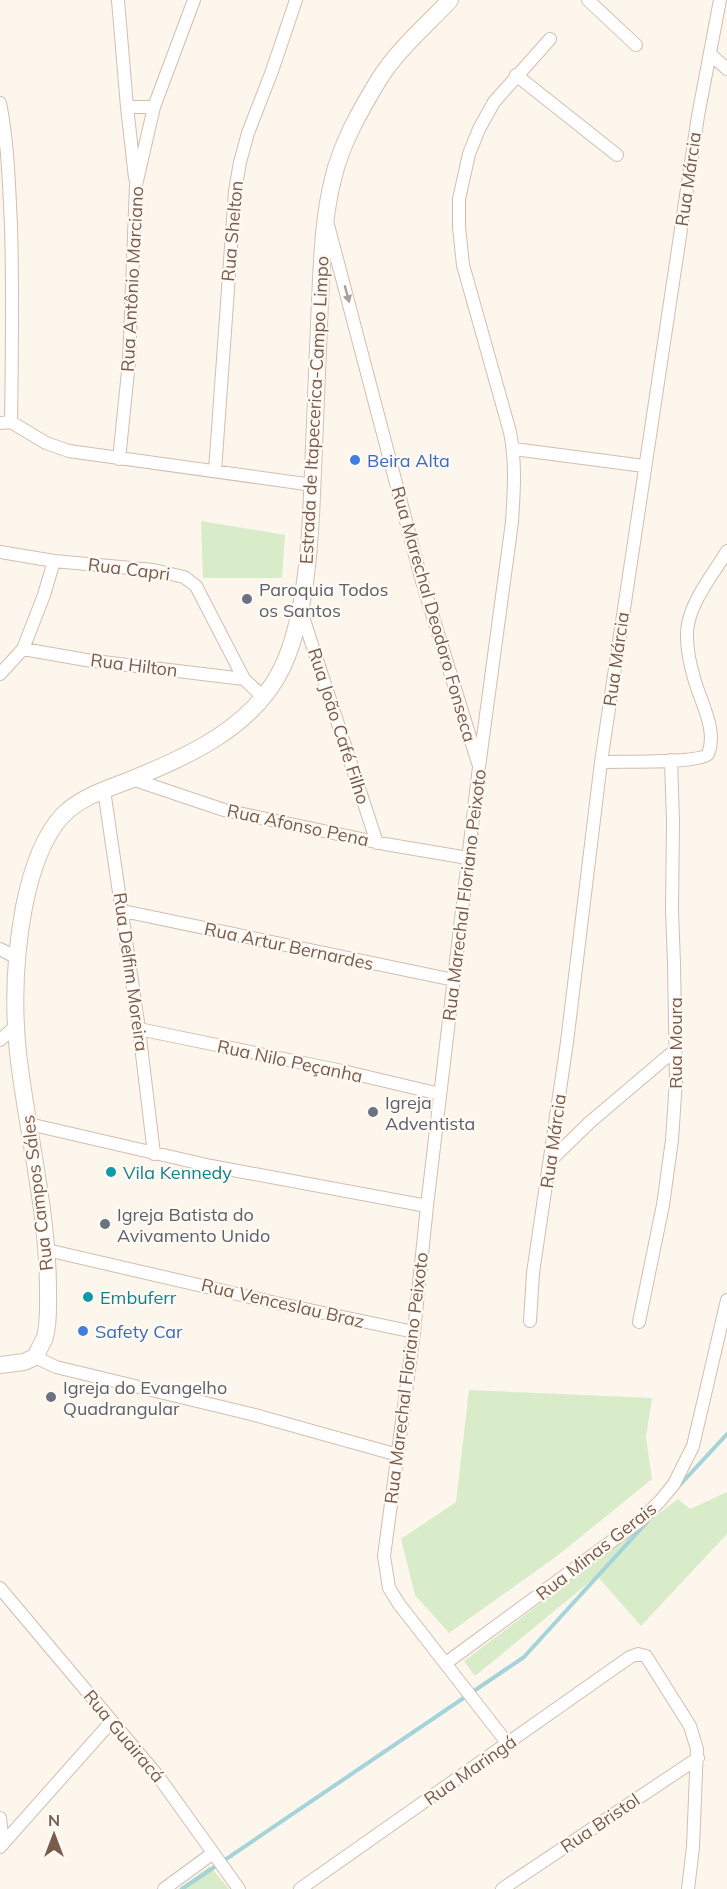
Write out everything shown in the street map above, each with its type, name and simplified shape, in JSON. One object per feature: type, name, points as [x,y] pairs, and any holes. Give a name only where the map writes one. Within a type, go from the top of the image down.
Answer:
[{"type":"main road","name":"Estrada de Itapecerica-Campo Limpo","points":[[15,1026],[17,958],[24,908],[31,879],[48,837],[62,816],[71,807],[104,790],[204,745],[226,732],[253,709],[282,667],[300,609],[311,514],[317,358],[327,218],[333,178],[353,127],[379,80],[401,51],[450,0]]},
{"type":"main road","name":"Rua Campos Sáles","points":[[15,1026],[47,1250],[48,1319],[46,1334],[35,1357]]},
{"type":"main road","points":[[0,1365],[24,1362],[35,1357]]},
{"type":"street","points":[[118,0],[136,185]]},
{"type":"street","name":"Rua Antônio Marciano","points":[[119,459],[129,351],[136,185],[154,107],[194,0]]},
{"type":"street","name":"Rua Shelton","points":[[215,471],[235,191],[240,162],[296,0]]},
{"type":"street","points":[[588,0],[636,45]]},
{"type":"street","name":"Rua Márcia","points":[[530,1321],[533,1273],[567,1042],[601,762],[698,116],[720,0]]},
{"type":"street","name":"Rua Marechal Floriano Peixoto","points":[[508,1744],[389,1588],[384,1556],[414,1332],[479,766],[512,522],[515,476],[514,449],[463,265],[459,199],[469,154],[479,129],[494,102],[550,39]]},
{"type":"street","points":[[710,54],[727,69]]},
{"type":"street","points":[[516,75],[617,155]]},
{"type":"street","points":[[0,103],[9,180],[14,313],[5,423],[46,443],[69,451],[313,485]]},
{"type":"street","points":[[127,106],[154,107]]},
{"type":"street","name":"Rua Marechal Deodoro Fonseca","points":[[327,218],[421,578],[479,766]]},
{"type":"street","points":[[514,449],[644,466]]},
{"type":"street","points":[[601,762],[704,758],[710,749],[711,736],[694,679],[687,636],[689,621],[697,601],[727,551]]},
{"type":"street","name":"Rua Capri","points":[[0,552],[54,561],[153,570],[177,575],[190,581],[196,586],[244,679],[263,697]]},
{"type":"street","points":[[0,674],[23,649],[44,595],[54,561]]},
{"type":"street","name":"Rua João Café Filho","points":[[300,609],[377,843]]},
{"type":"street","name":"Rua Hilton","points":[[23,649],[86,660],[244,679]]},
{"type":"street","name":"Rua Moura","points":[[639,1322],[663,1205],[672,1140],[675,1050],[672,911],[674,821],[671,760]]},
{"type":"street","name":"Rua Afonso Pena","points":[[132,779],[224,810],[377,843],[468,858]]},
{"type":"street","name":"Rua Delfim Moreira","points":[[104,790],[123,911],[154,1154]]},
{"type":"street","name":"Rua Artur Bernardes","points":[[123,911],[454,980]]},
{"type":"street","points":[[0,949],[17,958]]},
{"type":"street","points":[[0,1040],[15,1026]]},
{"type":"street","name":"Rua Nilo Peçanha","points":[[139,1029],[347,1072],[440,1094]]},
{"type":"street","points":[[550,1161],[589,1123],[675,1050]]},
{"type":"street","points":[[29,1124],[154,1154],[427,1206]]},
{"type":"street","name":"Rua Venceslau Braz","points":[[47,1250],[414,1332]]},
{"type":"street","name":"Rua Minas Gerais","points":[[446,1663],[642,1519],[674,1484],[693,1446],[727,1300]]},
{"type":"street","points":[[35,1357],[56,1367],[251,1414],[398,1455]]},
{"type":"street","name":"Rua Guairacá","points":[[0,1588],[158,1776],[240,1889]]},
{"type":"street","name":"Rua Maringá","points":[[300,1889],[630,1657],[641,1654],[646,1656],[690,1726],[698,1758]]},
{"type":"street","points":[[2,1845],[111,1722]]},
{"type":"street","points":[[688,1889],[698,1758]]},
{"type":"street","name":"Rua Bristol","points":[[502,1889],[698,1758]]},
{"type":"street","points":[[0,1818],[2,1845]]},
{"type":"street","points":[[164,1889],[213,1854]]},
{"type":"green space","points":[[201,521],[285,535],[282,578],[203,578]]},
{"type":"green space","points":[[469,1390],[652,1398],[646,1437],[652,1479],[557,1556],[449,1633],[415,1595],[401,1539],[456,1502]]},
{"type":"green space","points":[[727,1492],[727,1534],[641,1626],[597,1576],[475,1676],[464,1661],[678,1499],[690,1509]]},
{"type":"green space","points":[[210,1866],[229,1889],[178,1889]]},
{"type":"waterway","points":[[678,1487],[727,1434]]},
{"type":"waterway","points":[[182,1889],[524,1657],[647,1522]]},
{"type":"place","name":"Beira Alta","points":[[355,460]]},
{"type":"place","name":"Paroquia Todos os Santos","points":[[247,599]]},
{"type":"place","name":"Igreja Adventista","points":[[373,1112]]},
{"type":"place","name":"Vila Kennedy","points":[[111,1172]]},
{"type":"place","name":"Igreja Batista do Avivamento Unido","points":[[105,1224]]},
{"type":"place","name":"Embuferr","points":[[88,1297]]},
{"type":"place","name":"Safety Car","points":[[83,1331]]},
{"type":"place","name":"Igreja do Evangelho Quadrangular","points":[[51,1397]]}]
